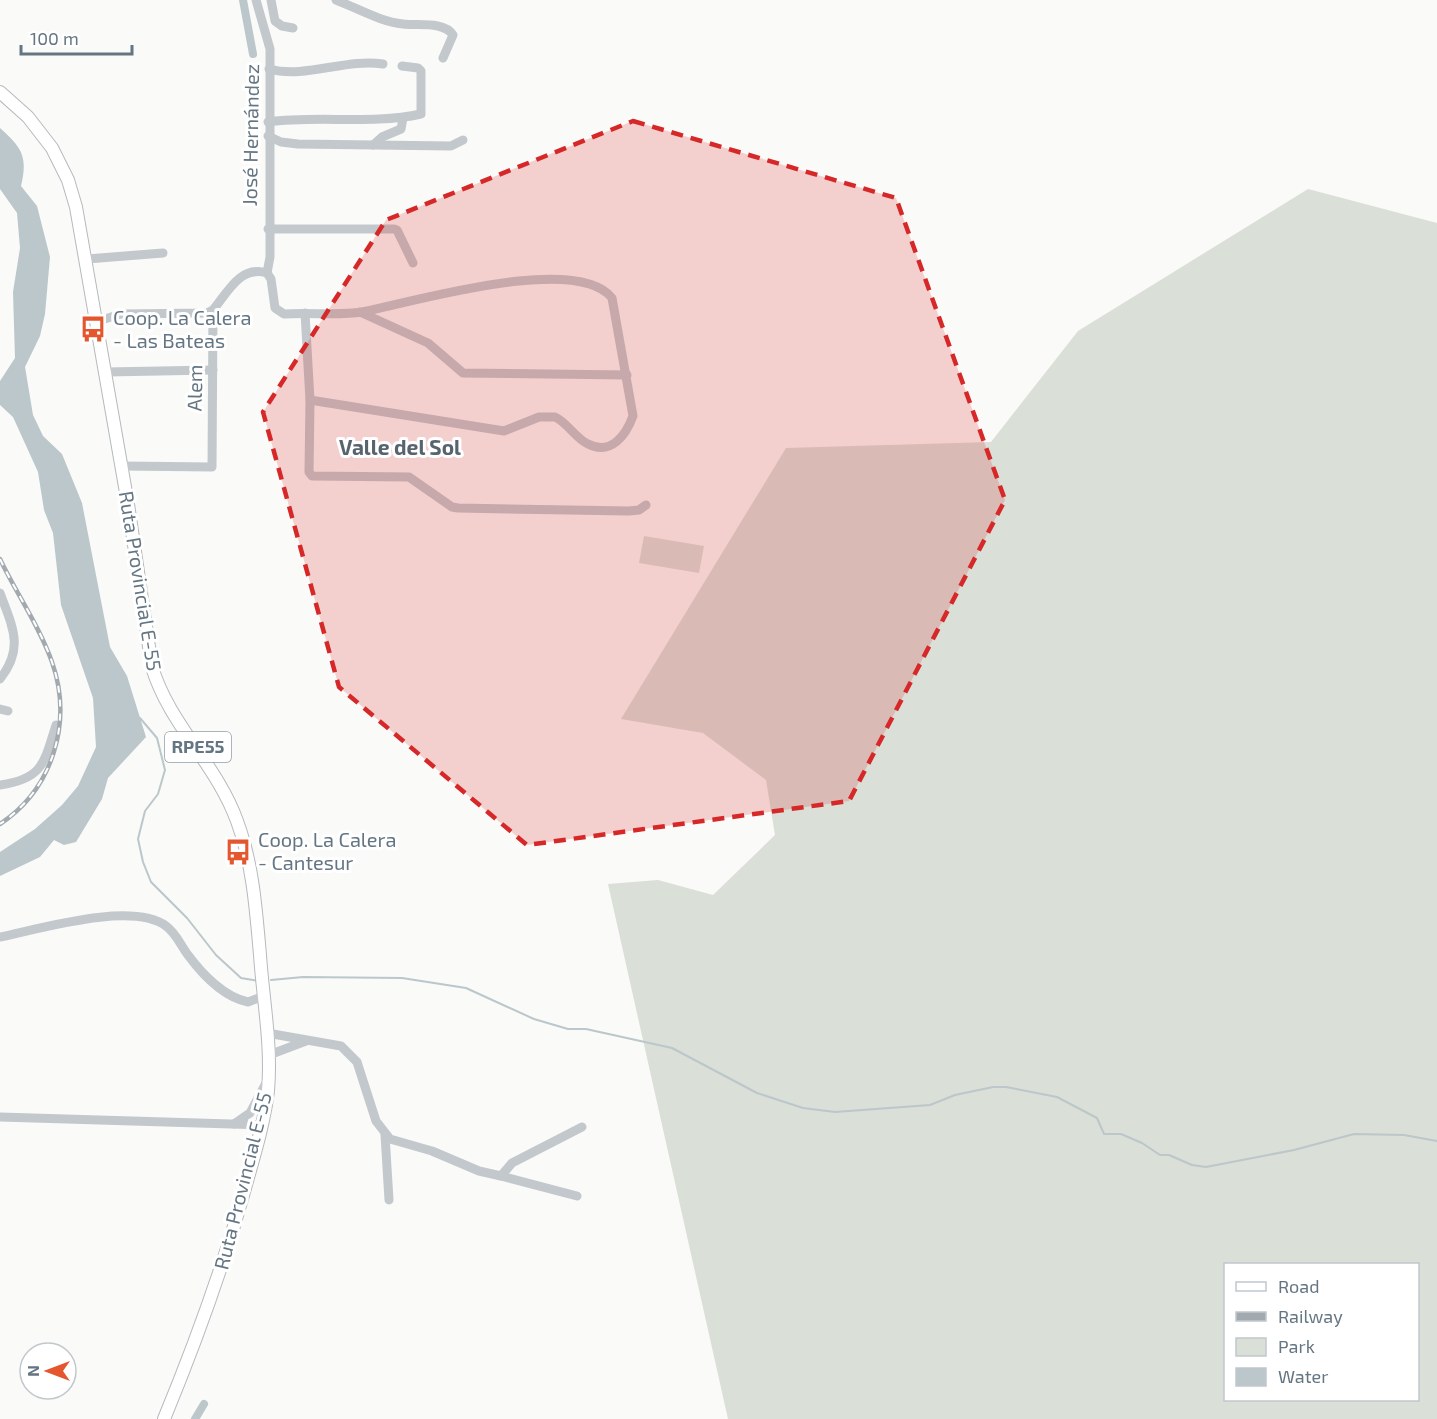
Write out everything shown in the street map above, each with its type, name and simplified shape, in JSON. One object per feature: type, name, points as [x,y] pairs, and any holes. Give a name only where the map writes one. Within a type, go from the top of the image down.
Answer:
[{"type":"main road","name":"Ruta Provincial E-55","points":[[0,92],[28,117],[57,158],[72,193],[98,321],[150,660],[164,699],[216,775],[240,830],[253,891],[268,1055],[268,1079],[262,1125],[213,1294],[164,1419]]},
{"type":"street","name":"José Hernández","points":[[256,0],[268,39],[270,69],[268,122],[270,257],[267,273],[271,279],[275,308],[284,315],[360,312]]},
{"type":"street","points":[[272,0],[275,21],[282,26],[293,28]]},
{"type":"street","points":[[336,0],[399,24],[437,26],[449,30],[453,35],[443,57]]},
{"type":"street","points":[[270,69],[282,71],[327,68],[363,62],[383,64]]},
{"type":"street","points":[[268,122],[403,118],[421,114],[421,71],[418,68],[402,66]]},
{"type":"street","points":[[373,145],[382,137],[401,129],[403,118]]},
{"type":"street","points":[[268,136],[288,144],[451,146],[463,140]]},
{"type":"street","points":[[268,229],[394,229],[397,230],[413,263]]},
{"type":"street","points":[[87,259],[163,253]]},
{"type":"street","points":[[98,321],[121,314],[200,314],[213,310],[243,274],[250,270],[267,273]]},
{"type":"street","points":[[310,400],[504,431],[539,417],[555,417],[587,444],[610,447],[620,440],[633,416],[612,298],[599,286],[556,278],[534,279],[433,295],[360,312]]},
{"type":"street","name":"Alem","points":[[122,466],[212,467],[213,310]]},
{"type":"street","points":[[360,312],[428,343],[463,373],[627,375]]},
{"type":"street","points":[[305,313],[310,400],[309,472],[312,476],[409,477],[452,507],[458,508],[629,511],[639,510],[646,505]]},
{"type":"street","points":[[106,372],[213,370]]},
{"type":"street","points":[[0,593],[16,646],[10,667],[0,679]]},
{"type":"street","points":[[0,785],[26,780],[38,770],[56,725]]},
{"type":"street","points":[[0,937],[93,918],[143,917],[166,926],[203,974],[232,996],[248,1002],[264,996]]},
{"type":"street","points":[[267,1033],[309,1041],[333,1042],[352,1055],[361,1070],[376,1121],[385,1135],[394,1141],[432,1151],[468,1167],[577,1196]]},
{"type":"street","points":[[268,1055],[309,1041]]},
{"type":"street","points":[[232,1125],[250,1113],[268,1079]]},
{"type":"street","points":[[0,1117],[262,1125]]},
{"type":"street","points":[[501,1176],[512,1163],[582,1127]]},
{"type":"street","points":[[385,1135],[389,1200]]},
{"type":"highlighted area","points":[[633,121],[896,198],[1005,500],[849,801],[527,845],[339,687],[263,412],[386,220]]},
{"type":"green space","points":[[1308,189],[1437,223],[1437,1419],[728,1419],[608,884],[658,880],[713,895],[775,835],[766,780],[703,733],[621,719],[786,448],[991,442],[1078,331]]},
{"type":"green space","points":[[644,536],[704,546],[699,573],[639,563]]},
{"type":"water","points":[[0,128],[14,141],[21,153],[24,167],[21,186],[37,206],[50,257],[45,314],[40,336],[25,367],[33,415],[43,436],[62,454],[82,503],[110,647],[127,676],[146,737],[108,778],[102,799],[76,842],[64,845],[54,840],[40,857],[0,876],[0,852],[35,829],[62,805],[78,786],[96,747],[93,698],[61,605],[53,533],[44,510],[38,472],[13,417],[0,405],[0,381],[15,358],[13,292],[20,248],[17,213],[0,189]]},
{"type":"waterway","points":[[243,0],[253,54]]},
{"type":"waterway","points":[[140,718],[157,738],[165,770],[158,794],[145,811],[138,839],[143,862],[151,882],[187,918],[216,955],[241,978],[259,981]]},
{"type":"waterway","points":[[271,980],[303,977],[402,978],[466,988],[534,1019],[568,1029],[586,1029],[672,1048],[757,1093],[803,1108],[835,1112],[930,1105],[955,1095],[993,1087],[1006,1087],[1057,1097],[1097,1118],[1104,1134],[1121,1134],[1142,1143],[1160,1155],[1169,1155],[1192,1165],[1206,1167],[1294,1150],[1354,1134],[1404,1135],[1437,1141]]},
{"type":"waterway","points":[[195,1419],[204,1404]]},
{"type":"railway","points":[[0,559],[47,648],[58,685],[60,708],[59,730],[54,752],[45,773],[33,792],[0,824]]},
{"type":"place","name":"Coop. La Calera - Las Bateas","points":[[93,329]]},
{"type":"place","name":"Coop. La Calera - Cantesur","points":[[238,852]]},
{"type":"district","name":"Valle del Sol","points":[[400,448]]}]
